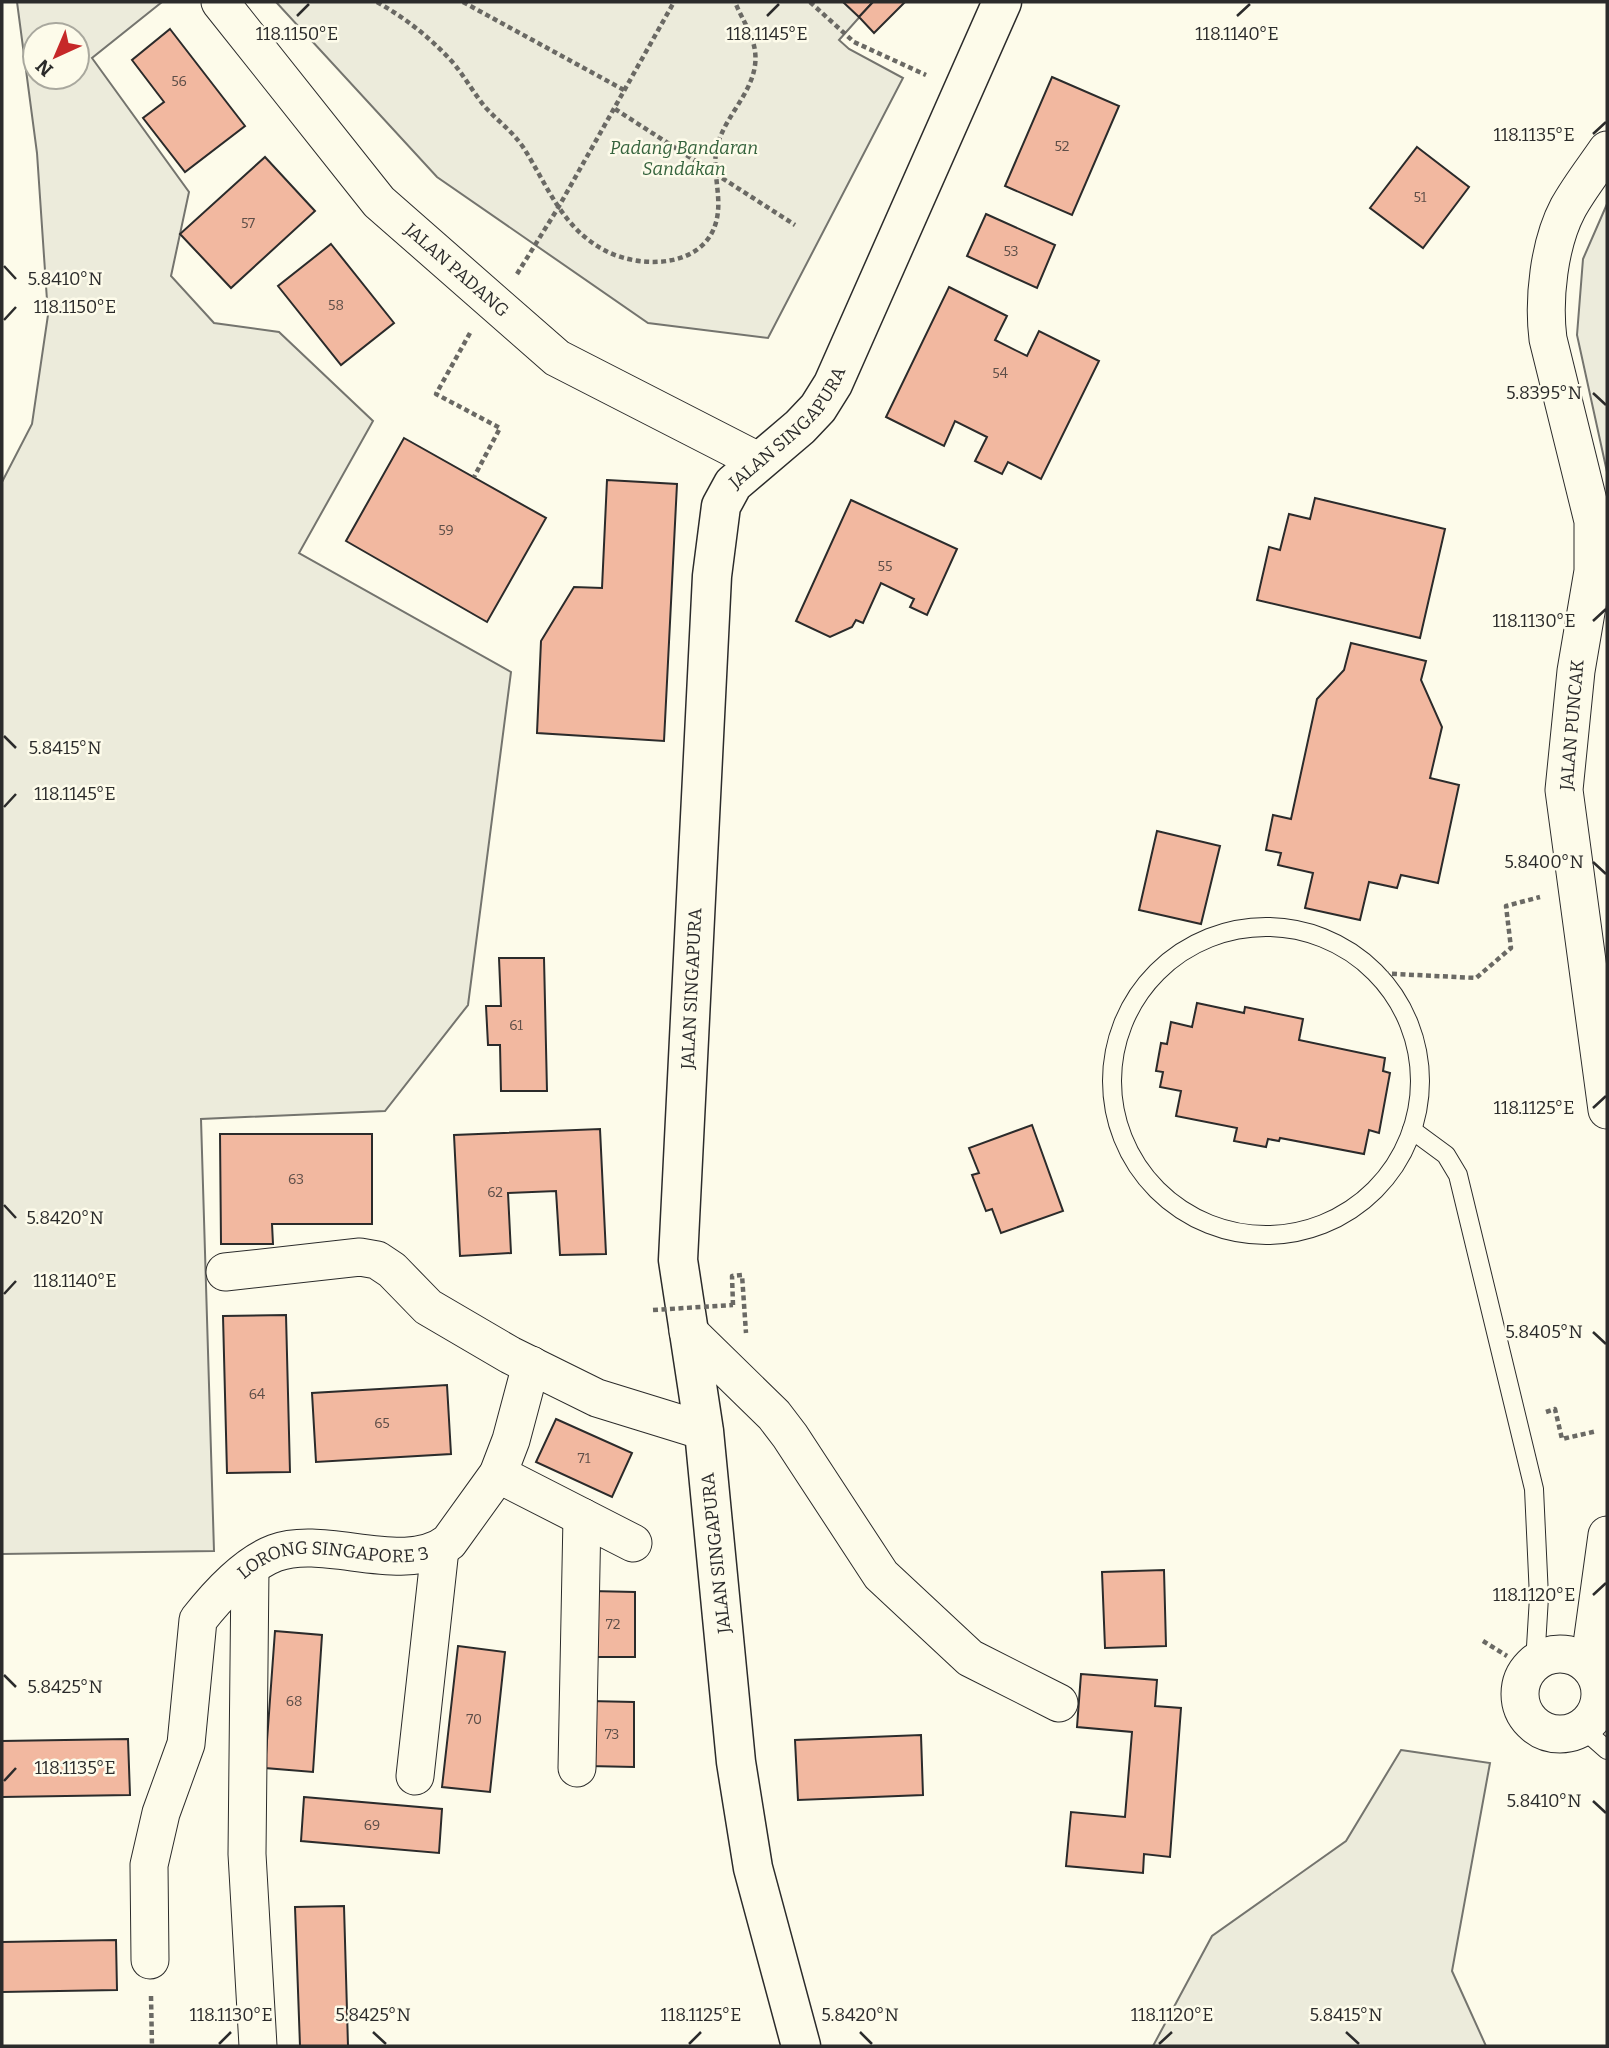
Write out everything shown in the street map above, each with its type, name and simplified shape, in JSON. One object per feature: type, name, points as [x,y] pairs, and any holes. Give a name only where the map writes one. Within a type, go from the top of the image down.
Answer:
[{"type":"street","name":"JALAN PADANG","points":[[220,2],[379,202],[565,363],[758,461]]},
{"type":"street","name":"JALAN SINGAPURA","points":[[801,2046],[753,1868],[736,1762],[704,1431],[678,1259],[712,576],[721,506],[733,484],[800,427],[818,408],[833,384],[1003,2]]},
{"type":"street","name":"JALAN PUNCAK","points":[[1607,150],[1564,218],[1546,285],[1545,313],[1548,339],[1592,521],[1593,571],[1576,671],[1564,790],[1607,1110]]},
{"type":"street","points":[[225,1272],[360,1257],[377,1260],[392,1270],[428,1307],[531,1365],[597,1398],[704,1431]]},
{"type":"street","points":[[688,1331],[774,1415],[881,1575],[970,1658],[1059,1703]]},
{"type":"street","name":"LORONG SINGAPORE 3","points":[[150,1960],[149,1865],[161,1813],[186,1744],[198,1620],[250,1569],[274,1553],[298,1549],[420,1556],[440,1549],[449,1542],[498,1474],[511,1440],[531,1365]]},
{"type":"street","points":[[498,1474],[633,1543]]},
{"type":"street","points":[[577,1769],[582,1517]]},
{"type":"street","points":[[1597,1653],[1545,1656],[1535,1662],[1522,1682],[1520,1695],[1523,1709],[1531,1720],[1542,1729],[1555,1734],[1598,1725],[1600,1687],[1597,1653],[1607,1535]]},
{"type":"street","points":[[415,1776],[440,1549]]},
{"type":"street","points":[[250,1569],[247,1854],[258,2046]]},
{"type":"lane","points":[[1260,927],[1293,929],[1330,941],[1375,973],[1402,1010],[1413,1037],[1419,1065],[1420,1093],[1412,1130],[1397,1164],[1363,1202],[1318,1227],[1268,1237],[1217,1228],[1171,1204],[1136,1166],[1115,1119],[1111,1069],[1123,1021],[1149,979],[1187,948],[1227,932],[1260,927]]},
{"type":"lane","points":[[1412,1130],[1446,1155],[1458,1175],[1534,1489],[1539,1597],[1535,1662]]},
{"type":"path","points":[[377,2],[410,20],[456,66],[486,108],[510,129],[558,208],[578,231],[604,250],[631,260],[656,264],[679,259],[696,250],[711,233],[718,213],[716,152],[721,132],[756,70],[755,48],[735,2]]},
{"type":"path","points":[[463,2],[625,90]]},
{"type":"path","points":[[496,304],[558,208],[674,2]]},
{"type":"path","points":[[810,2],[854,42],[963,92]]},
{"type":"path","points":[[614,109],[795,225]]},
{"type":"path","points":[[453,362],[436,394],[500,428],[474,477]]},
{"type":"path","points":[[1375,973],[1476,978],[1511,948],[1506,906],[1550,895]]},
{"type":"path","points":[[653,1310],[733,1304],[732,1276],[742,1275],[744,1302]]},
{"type":"path","points":[[1555,1409],[1562,1439],[1597,1431]]},
{"type":"path","points":[[150,1960],[152,2046]]},
{"type":"green space","points":[[17,2],[162,2],[92,58],[189,192],[171,276],[214,323],[279,332],[373,421],[299,553],[511,672],[468,1005],[385,1111],[201,1119],[214,1551],[2,1554],[2,482],[32,424],[48,315],[37,153],[29,91],[91,91],[91,21],[21,21],[21,32]]},
{"type":"green space","name":"Padang Bandaran Sandakan","points":[[276,2],[873,2],[839,40],[849,49],[903,78],[768,338],[648,323],[437,177]]},
{"type":"green space","points":[[1607,204],[1607,472],[1577,335],[1583,259]]},
{"type":"green space","points":[[1401,1750],[1490,1763],[1452,1971],[1486,2046],[1153,2046],[1212,1936],[1346,1841]]},
{"type":"building","points":[[843,2],[873,2],[859,17]]},
{"type":"building","points":[[873,2],[905,2],[874,33],[859,17]]},
{"type":"building","points":[[170,29],[245,126],[185,172],[143,118],[164,102],[132,60]]},
{"type":"building","points":[[1052,77],[1119,106],[1072,215],[1005,186]]},
{"type":"building","points":[[1417,147],[1469,187],[1423,248],[1370,208]]},
{"type":"building","points":[[265,157],[315,211],[231,288],[180,234]]},
{"type":"building","points":[[986,214],[1055,245],[1037,288],[967,256]]},
{"type":"building","points":[[331,244],[394,323],[341,365],[278,286]]},
{"type":"building","points":[[949,287],[1007,316],[995,340],[1027,356],[1039,331],[1099,361],[1041,479],[1008,462],[1002,474],[975,461],[987,437],[955,421],[944,446],[886,417]]},
{"type":"building","points":[[404,438],[546,518],[487,622],[346,541]]},
{"type":"building","points":[[607,480],[677,484],[664,741],[537,733],[541,641],[574,587],[602,588]]},
{"type":"building","points":[[1315,498],[1445,529],[1420,638],[1257,600],[1269,547],[1280,550],[1289,514],[1310,519]]},
{"type":"building","points":[[851,500],[957,549],[927,615],[910,607],[914,599],[881,583],[863,623],[856,620],[852,627],[830,637],[796,621]]},
{"type":"building","points":[[1351,643],[1426,661],[1421,680],[1442,727],[1430,778],[1459,785],[1438,883],[1401,875],[1397,888],[1369,882],[1360,920],[1305,908],[1313,873],[1278,865],[1281,853],[1266,850],[1273,815],[1291,819],[1317,699],[1344,670]]},
{"type":"building","points":[[1157,831],[1220,846],[1201,924],[1139,910]]},
{"type":"building","points":[[499,958],[544,958],[547,1091],[501,1091],[500,1045],[488,1045],[486,1006],[501,1006]]},
{"type":"building","points":[[1197,1003],[1244,1013],[1245,1007],[1303,1019],[1299,1040],[1385,1058],[1383,1071],[1390,1073],[1379,1133],[1369,1130],[1364,1154],[1280,1138],[1279,1141],[1268,1139],[1266,1147],[1234,1141],[1237,1128],[1176,1116],[1181,1091],[1160,1087],[1163,1072],[1156,1071],[1161,1043],[1167,1044],[1171,1022],[1192,1027]]},
{"type":"building","points":[[1032,1125],[1063,1211],[1001,1233],[992,1209],[986,1211],[972,1175],[979,1173],[969,1148]]},
{"type":"building","points":[[600,1129],[606,1254],[560,1255],[556,1191],[508,1193],[511,1253],[460,1256],[454,1135]]},
{"type":"building","points":[[220,1134],[372,1134],[372,1224],[272,1224],[273,1244],[221,1244]]},
{"type":"building","points":[[286,1315],[290,1472],[227,1473],[223,1316]]},
{"type":"building","points":[[447,1385],[451,1454],[316,1462],[312,1393]]},
{"type":"building","points":[[556,1419],[632,1453],[612,1497],[536,1462]]},
{"type":"building","points":[[1164,1570],[1166,1646],[1105,1648],[1102,1572]]},
{"type":"building","points":[[591,1591],[635,1592],[635,1657],[591,1657]]},
{"type":"building","points":[[275,1631],[322,1635],[313,1772],[265,1768]]},
{"type":"building","points":[[458,1646],[505,1652],[490,1792],[442,1787]]},
{"type":"building","points":[[1081,1674],[1157,1680],[1155,1706],[1181,1708],[1170,1857],[1144,1854],[1143,1873],[1066,1866],[1071,1812],[1125,1817],[1132,1732],[1077,1727]]},
{"type":"building","points":[[589,1701],[634,1702],[634,1767],[589,1766]]},
{"type":"building","points":[[921,1735],[923,1795],[798,1800],[795,1740]]},
{"type":"building","points":[[128,1739],[130,1795],[2,1797],[2,1741]]},
{"type":"building","points":[[304,1797],[442,1809],[439,1853],[301,1841]]},
{"type":"building","points":[[344,1906],[348,2046],[300,2046],[295,1907]]},
{"type":"building","points":[[116,1940],[117,1990],[2,1992],[2,1942]]}]
